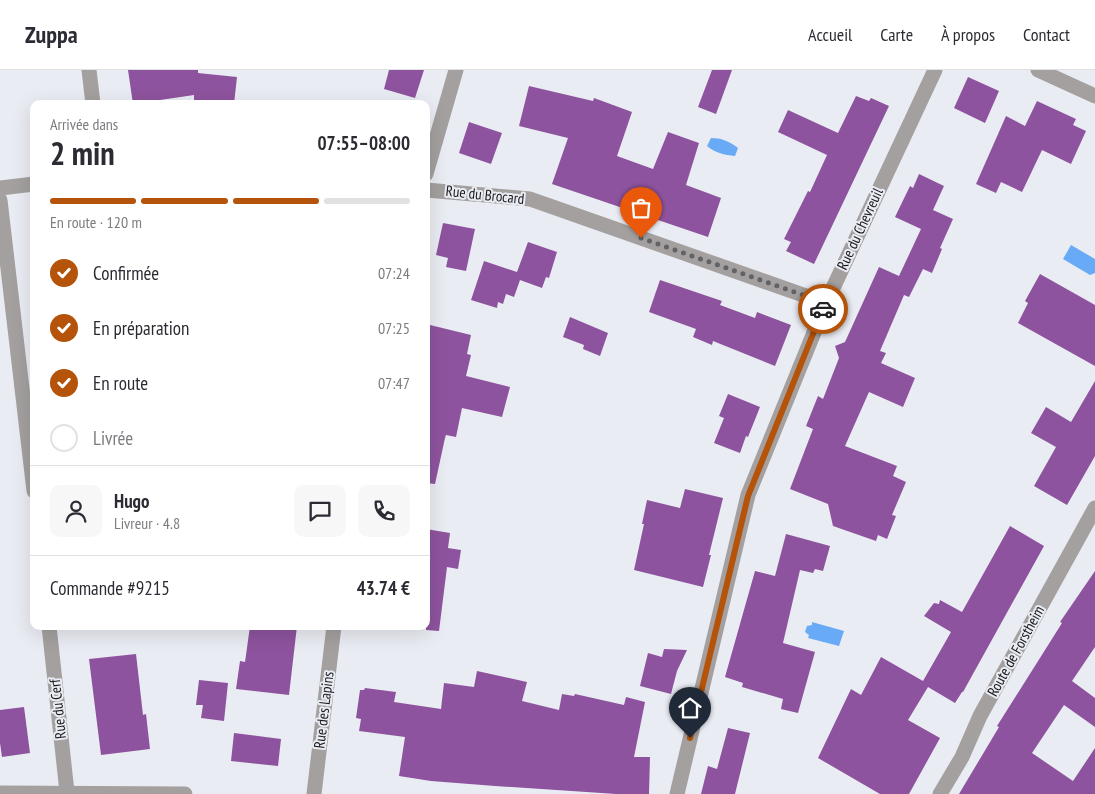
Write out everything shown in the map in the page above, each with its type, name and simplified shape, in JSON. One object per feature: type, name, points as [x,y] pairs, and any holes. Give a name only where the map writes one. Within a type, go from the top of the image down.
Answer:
[{"type":"street","points":[[89,70],[93,100]]},
{"type":"street","points":[[430,160],[456,70]]},
{"type":"street","name":"Rue du Chevreuil","points":[[677,794],[748,496],[826,303],[935,70]]},
{"type":"street","points":[[1038,70],[1095,96]]},
{"type":"street","points":[[0,188],[30,184]]},
{"type":"street","name":"Rue du Brocard","points":[[430,190],[530,199],[826,303]]},
{"type":"street","points":[[0,200],[30,422]]},
{"type":"street","name":"Route de Forstheim","points":[[940,794],[962,757],[980,716],[1095,508]]},
{"type":"street","name":"Rue du Cerf","points":[[49,630],[68,792]]},
{"type":"street","name":"Rue des Lapins","points":[[314,794],[334,630]]},
{"type":"street","points":[[0,793],[185,794]]},
{"type":"water","points":[[711,138],[725,140],[738,148],[735,156],[720,153],[707,146]]},
{"type":"water","points":[[1071,245],[1095,259],[1095,273],[1090,275],[1063,259]]},
{"type":"water","points":[[812,622],[844,631],[839,646],[808,638],[809,635],[805,632],[807,626],[812,625]]},
{"type":"building","points":[[128,70],[198,70],[198,73],[237,77],[234,100],[194,100],[194,95],[160,100],[132,100]]},
{"type":"building","points":[[389,70],[424,70],[415,98],[384,89]]},
{"type":"building","points":[[712,70],[732,70],[716,114],[698,107]]},
{"type":"building","points":[[968,77],[999,91],[985,123],[954,108]]},
{"type":"building","points":[[529,86],[593,101],[594,98],[632,112],[617,156],[653,169],[668,132],[699,143],[686,185],[721,198],[708,237],[552,184],[568,138],[519,126]]},
{"type":"building","points":[[856,96],[869,101],[871,98],[889,106],[814,264],[786,251],[791,242],[784,239],[808,191],[810,192],[827,155],[778,132],[788,110],[838,133]]},
{"type":"building","points":[[1037,101],[1076,119],[1073,125],[1086,131],[1071,164],[1042,150],[1022,192],[1001,182],[996,193],[976,184],[1006,116],[1025,126]]},
{"type":"building","points":[[469,122],[502,133],[491,164],[459,153]]},
{"type":"building","points":[[919,174],[944,186],[933,210],[953,219],[940,248],[942,249],[932,273],[923,269],[909,297],[904,295],[880,351],[886,353],[881,363],[915,378],[903,407],[869,392],[845,446],[897,466],[893,476],[906,482],[892,515],[896,516],[887,539],[878,535],[876,541],[833,526],[828,504],[790,489],[813,429],[806,426],[818,396],[823,399],[839,358],[835,346],[845,342],[879,267],[899,276],[921,229],[895,217],[910,186],[913,188]]},
{"type":"building","points":[[443,223],[475,229],[466,271],[446,267],[448,258],[436,255]]},
{"type":"building","points":[[528,242],[557,252],[549,278],[546,277],[542,288],[520,280],[514,297],[506,294],[503,304],[498,302],[497,308],[471,300],[484,261],[517,272]]},
{"type":"building","points":[[1040,274],[1095,305],[1095,366],[1018,323],[1028,303],[1025,301]]},
{"type":"building","points":[[660,280],[722,301],[720,305],[755,318],[757,312],[791,325],[775,366],[713,341],[712,345],[693,337],[696,329],[649,312]]},
{"type":"building","points":[[570,317],[608,333],[600,356],[583,349],[584,345],[563,337]]},
{"type":"building","points":[[430,325],[471,335],[467,354],[471,355],[466,376],[510,387],[502,417],[462,408],[456,437],[446,435],[435,484],[430,483]]},
{"type":"building","points":[[1095,381],[1095,456],[1067,505],[1034,486],[1056,447],[1031,433],[1046,407],[1071,422]]},
{"type":"building","points":[[728,394],[760,407],[740,453],[714,443],[724,418],[719,416]]},
{"type":"building","points":[[685,489],[723,498],[703,587],[634,570],[647,500],[680,508]]},
{"type":"building","points":[[1010,526],[1044,546],[963,692],[955,703],[928,687],[908,720],[940,738],[909,794],[880,794],[818,758],[851,689],[861,695],[881,657],[923,681],[951,632],[924,616],[934,603],[939,604],[940,600],[962,612]]},
{"type":"building","points":[[430,530],[450,533],[448,548],[461,550],[458,569],[447,567],[439,631],[426,630],[430,630]]},
{"type":"building","points":[[786,534],[830,546],[823,571],[815,569],[813,573],[800,570],[783,643],[815,652],[798,713],[781,709],[783,699],[742,687],[743,683],[725,677],[755,571],[775,576]]},
{"type":"building","points":[[1095,571],[1095,647],[1072,681],[1095,698],[1095,727],[1064,705],[1032,753],[1073,781],[1095,748],[1095,794],[959,794],[999,727],[997,726],[1062,623],[1060,622]]},
{"type":"building","points":[[249,630],[297,630],[289,695],[236,689],[240,661],[245,662]]},
{"type":"building","points":[[664,649],[687,650],[677,671],[671,694],[640,686],[648,653],[662,657]]},
{"type":"building","points":[[136,654],[143,715],[146,714],[150,749],[101,755],[89,659]]},
{"type":"building","points":[[477,671],[527,682],[522,701],[559,710],[562,694],[574,696],[575,694],[624,705],[626,697],[645,702],[634,757],[650,757],[649,794],[616,794],[495,786],[431,781],[399,776],[405,737],[359,731],[361,719],[356,718],[360,690],[365,688],[396,692],[394,702],[441,709],[444,683],[474,687]]},
{"type":"building","points":[[199,680],[228,683],[224,721],[201,718],[203,705],[196,705]]},
{"type":"building","points":[[24,707],[30,753],[2,757],[0,710]]},
{"type":"building","points":[[728,728],[750,733],[735,794],[701,794],[708,766],[717,769]]},
{"type":"building","points":[[234,733],[281,739],[278,766],[231,761]]},
{"type":"way so far","points":[[641,238],[826,303],[823,309]]},
{"type":"route","points":[[690,738],[748,496],[823,309]]}]
